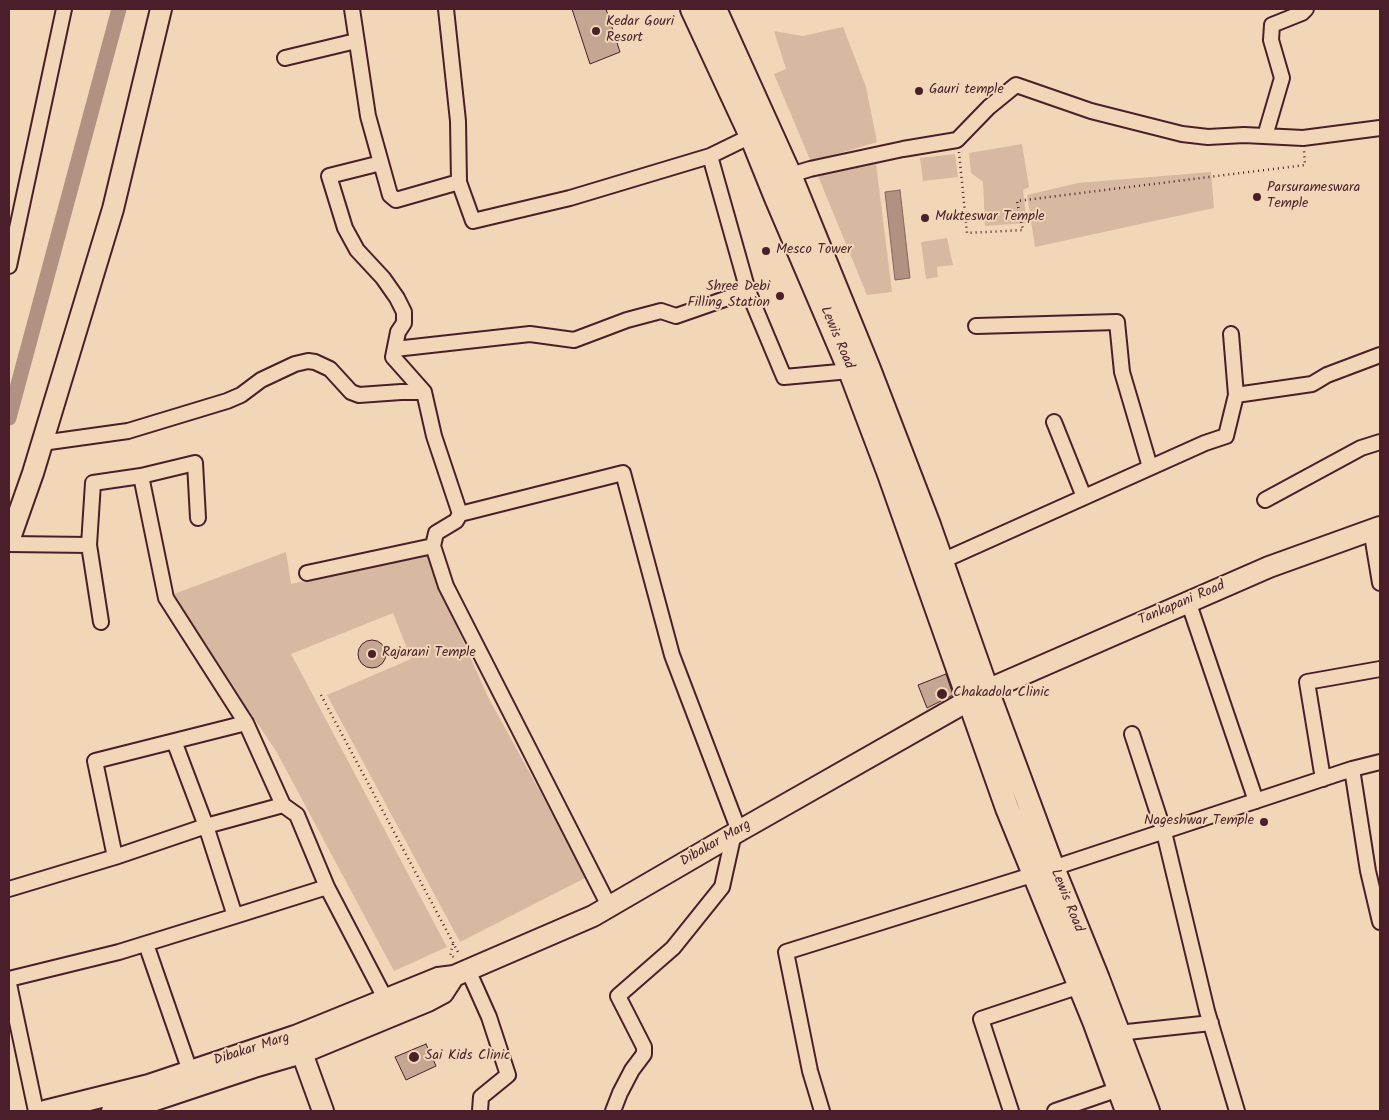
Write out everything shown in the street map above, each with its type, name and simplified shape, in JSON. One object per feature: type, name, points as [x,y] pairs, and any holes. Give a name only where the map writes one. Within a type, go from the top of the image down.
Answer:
[{"type":"main road","points":[[9,543],[113,209],[161,9]]},
{"type":"main road","name":"Lewis Road","points":[[692,9],[751,136],[850,371],[889,474],[969,669],[1044,871],[1080,986],[1127,1111]]},
{"type":"main road","name":"Lewis Road","points":[[715,9],[790,175],[872,378],[942,560],[969,669]]},
{"type":"main road","name":"Tankapani Road","points":[[979,695],[1269,567],[1376,528]]},
{"type":"main road","name":"Dibakar Marg","points":[[45,1111],[149,1085],[296,1036],[460,968],[594,916],[736,832],[979,695]]},
{"type":"main road","name":"Lewis Road","points":[[1044,871],[1118,1033],[1148,1111]]},
{"type":"main road","name":"Dibakar Marg","points":[[112,1111],[157,1106],[254,1068],[302,1054],[443,993],[460,968]]},
{"type":"main road","points":[[302,1054],[323,1111]]},
{"type":"street","points":[[9,266],[13,228],[64,9]]},
{"type":"street","points":[[352,9],[368,116],[390,195],[396,200],[459,182]]},
{"type":"street","points":[[446,9],[458,121],[459,182],[473,221],[570,198],[710,156],[751,136]]},
{"type":"street","points":[[1265,136],[1282,78],[1271,40],[1272,25],[1302,13],[1306,9]]},
{"type":"street","points":[[286,58],[356,42]]},
{"type":"street","points":[[790,175],[903,149],[957,140],[989,107],[1016,85],[1091,111],[1182,134],[1208,137],[1244,135],[1302,138],[1380,131]]},
{"type":"street","points":[[710,156],[748,291],[784,377],[850,371]]},
{"type":"street","points":[[381,163],[329,176],[345,228],[358,250],[383,278],[404,312],[404,323],[398,332],[393,357],[424,392],[434,436],[460,514]]},
{"type":"street","points":[[395,348],[530,334],[574,340],[627,320],[662,310],[676,316],[748,291]]},
{"type":"street","points":[[976,326],[1117,322],[1122,372],[1150,467]]},
{"type":"street","points":[[942,560],[1150,467],[1226,436],[1236,395],[1230,334]]},
{"type":"street","points":[[1236,395],[1312,384],[1327,376],[1380,356]]},
{"type":"street","points":[[42,442],[128,431],[227,401],[241,395],[261,380],[295,364],[308,361],[330,369],[351,392],[358,395],[424,392]]},
{"type":"street","points":[[1054,422],[1084,496]]},
{"type":"street","points":[[1265,500],[1361,448],[1380,442]]},
{"type":"street","points":[[101,622],[89,545],[92,483],[141,476],[195,463],[198,518]]},
{"type":"street","points":[[609,906],[446,586],[433,546],[436,533],[456,521],[460,514],[623,473],[672,655],[736,832],[722,887],[673,948],[618,996],[644,1047],[644,1054],[632,1070],[613,1111]]},
{"type":"street","points":[[141,476],[166,598],[246,723],[283,804],[297,815],[327,888],[386,1000]]},
{"type":"street","points":[[1376,528],[1380,583]]},
{"type":"street","points":[[9,543],[89,545]]},
{"type":"street","points":[[307,573],[433,546]]},
{"type":"street","points":[[1188,602],[1256,801]]},
{"type":"street","points":[[1323,779],[1307,682],[1380,669]]},
{"type":"street","points":[[115,857],[95,761],[246,723]]},
{"type":"street","points":[[1132,734],[1164,832],[1191,951],[1210,1023],[1237,1111]]},
{"type":"street","points":[[174,741],[206,826],[235,916]]},
{"type":"street","points":[[822,1111],[810,1071],[786,952],[1044,871],[1352,769],[1380,762]]},
{"type":"street","points":[[1352,769],[1374,870],[1380,922]]},
{"type":"street","points":[[9,889],[115,857],[206,826],[283,804]]},
{"type":"street","points":[[9,979],[120,952],[327,888]]},
{"type":"street","points":[[146,944],[190,1071]]},
{"type":"street","points":[[460,968],[489,1017],[508,1075],[481,1097],[480,1111]]},
{"type":"street","points":[[9,984],[36,1111]]},
{"type":"street","points":[[1011,1111],[981,1019],[1080,986]]},
{"type":"street","points":[[1118,1033],[1210,1023]]},
{"type":"street","points":[[1055,1111],[1119,1089]]},
{"type":"path","points":[[957,140],[967,233],[1022,230],[1018,201],[1305,164],[1302,138]]},
{"type":"path","points":[[321,695],[458,952]]},
{"type":"path","points":[[453,943],[450,956],[460,968]]},
{"type":"shaded area","points":[[843,27],[866,87],[877,142],[811,162],[774,74],[786,69],[774,31],[803,36]]},
{"type":"shaded area","points":[[1022,144],[1029,187],[1023,190],[1027,223],[985,226],[983,182],[971,173],[969,153]]},
{"type":"shaded area","points":[[955,154],[958,177],[923,181],[920,158]]},
{"type":"shaded area","points":[[876,164],[892,292],[867,295],[818,176]]},
{"type":"shaded area","points":[[1211,172],[1214,208],[1035,247],[1027,195],[1078,183]]},
{"type":"shaded area","points":[[900,190],[910,278],[895,280],[885,192]]},
{"type":"shaded area","points":[[947,238],[953,265],[937,267],[938,277],[926,279],[921,242]]},
{"type":"shaded area","points":[[286,552],[291,584],[428,554],[435,578],[488,697],[587,877],[460,942],[327,695],[411,659],[393,613],[291,654],[447,947],[394,971],[276,751],[192,627],[174,594]]},
{"type":"building","name":"Kedar Gouri Resort","points":[[572,9],[606,9],[620,52],[590,64]]},
{"type":"building","name":"Rajarani Temple","points":[[372,640],[382,644],[386,654],[382,664],[372,668],[362,664],[358,654],[362,644]]},
{"type":"building","points":[[946,674],[953,695],[927,708],[918,685]]},
{"type":"building","points":[[426,1044],[436,1066],[406,1080],[395,1057]]},
{"type":"waterway","points":[[9,418],[119,9]]},
{"type":"place","name":"Kedar Gouri Resort","points":[[596,31]]},
{"type":"place","name":"Gauri temple","points":[[919,91]]},
{"type":"place","name":"Parsurameswara Temple","points":[[1257,197]]},
{"type":"place","name":"Mukteswar Temple","points":[[925,218]]},
{"type":"place","name":"Mesco Tower","points":[[766,251]]},
{"type":"place","name":"Shree Debi Filling Station","points":[[780,296]]},
{"type":"place","name":"Rajarani Temple","points":[[372,654]]},
{"type":"place","name":"Chakadola Clinic","points":[[942,694]]},
{"type":"place","name":"Nageshwar Temple","points":[[1264,822]]},
{"type":"place","name":"Sai Kids Clinic","points":[[414,1057]]}]
